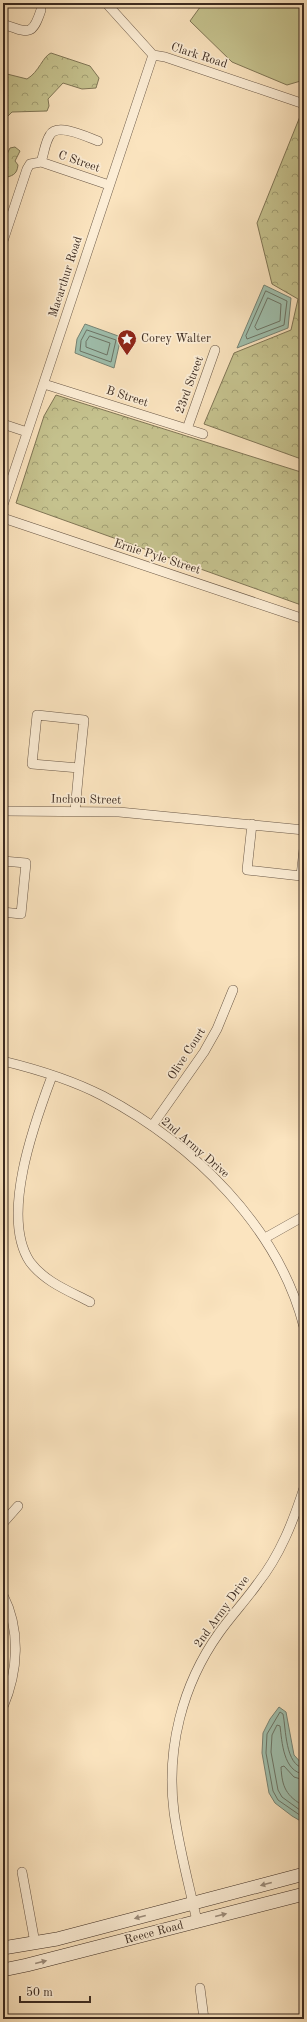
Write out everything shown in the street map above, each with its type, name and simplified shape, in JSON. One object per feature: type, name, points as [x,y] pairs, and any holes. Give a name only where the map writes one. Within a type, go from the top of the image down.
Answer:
[{"type":"street","name":"Clark Road","points":[[106,3],[153,55],[165,57],[304,104]]},
{"type":"street","points":[[3,24],[22,31],[30,30],[36,26],[42,10]]},
{"type":"street","name":"Macarthur Road","points":[[3,505],[153,55]]},
{"type":"street","points":[[3,241],[6,221],[27,169],[30,164],[41,162],[50,135],[55,130],[62,129],[98,141]]},
{"type":"street","name":"C Street","points":[[41,162],[109,185]]},
{"type":"street","name":"23rd Street","points":[[187,429],[215,350]]},
{"type":"street","name":"B Street","points":[[44,384],[203,434]]},
{"type":"street","points":[[3,424],[27,432]]},
{"type":"street","name":"Ernie Pyle Street","points":[[3,518],[304,619]]},
{"type":"street","points":[[76,811],[84,720],[37,715],[32,764],[79,768]]},
{"type":"street","name":"Inchon Street","points":[[3,811],[76,811],[168,816],[304,830]]},
{"type":"street","points":[[252,824],[247,870],[301,876],[304,849]]},
{"type":"street","points":[[3,861],[26,863],[21,914],[3,912]]},
{"type":"street","name":"Olive Court","points":[[152,1126],[204,1052],[217,1029],[233,990]]},
{"type":"street","name":"2nd Army Drive","points":[[3,1061],[52,1076],[101,1096],[152,1126],[183,1151],[234,1200],[265,1238],[293,1293],[304,1327]]},
{"type":"street","points":[[52,1076],[34,1123],[22,1169],[17,1207],[17,1235],[30,1262],[40,1273],[53,1283],[90,1302]]},
{"type":"street","points":[[265,1238],[304,1216]]},
{"type":"street","name":"2nd Army Drive","points":[[197,1921],[172,1794],[174,1749],[183,1703],[198,1667],[215,1639],[269,1568],[286,1536],[304,1488]]},
{"type":"street","points":[[3,1523],[18,1506]]},
{"type":"street","points":[[3,1595],[10,1615],[16,1648],[13,1679],[3,1707]]},
{"type":"street","points":[[22,1872],[35,1943]]},
{"type":"street","name":"Reece Road","points":[[3,1948],[57,1939],[304,1874]]},
{"type":"street","name":"Reece Road","points":[[3,1970],[27,1966],[304,1894]]},
{"type":"street","points":[[200,1988],[204,2019]]},
{"type":"green space","points":[[203,3],[304,3],[304,80],[287,85],[232,62],[190,21]]},
{"type":"green space","points":[[51,53],[90,66],[99,78],[96,88],[82,89],[63,83],[48,99],[49,106],[47,111],[12,112],[3,121],[3,73],[27,79]]},
{"type":"green space","points":[[303,109],[304,460],[204,424],[234,353],[291,330],[298,299],[272,284],[257,223]]},
{"type":"green space","points":[[15,147],[20,151],[15,161],[18,165],[16,171],[11,176],[3,178],[3,156],[6,156],[10,148]]},
{"type":"green space","points":[[56,395],[304,473],[304,606],[16,503],[44,416]]},
{"type":"water","points":[[264,285],[291,298],[288,328],[237,348]]},
{"type":"water","points":[[85,324],[121,337],[114,368],[75,353],[77,339]]},
{"type":"water","points":[[279,1707],[286,1712],[294,1755],[304,1766],[304,1823],[275,1803],[269,1793],[262,1753],[263,1733],[270,1719]]},
{"type":"place","name":"Corey Walter","points":[[127,356]]}]
